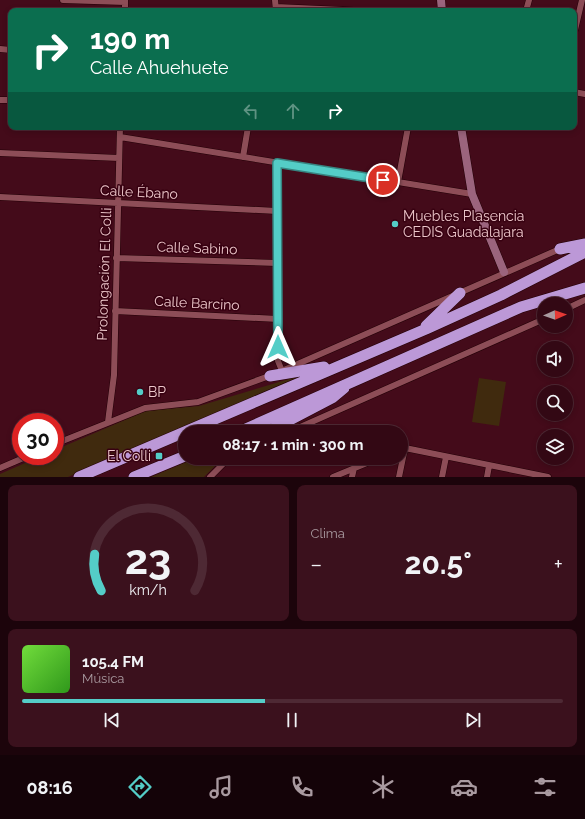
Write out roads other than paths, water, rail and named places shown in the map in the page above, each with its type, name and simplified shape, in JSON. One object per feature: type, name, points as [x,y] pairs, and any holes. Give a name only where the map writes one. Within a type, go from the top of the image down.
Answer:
[{"type":"highway","points":[[560,249],[585,244]]},
{"type":"highway","points":[[79,477],[421,331],[501,295],[585,252]]},
{"type":"highway","points":[[254,425],[521,307],[585,288]]},
{"type":"highway","points":[[421,331],[460,293]]},
{"type":"highway","points":[[270,376],[343,364]]},
{"type":"highway","points":[[280,425],[332,398],[354,380]]},
{"type":"highway","points":[[134,477],[178,459]]},
{"type":"street","points":[[63,0],[125,1]]},
{"type":"street","points":[[577,21],[582,0]]},
{"type":"street","name":"Prolongación El Colli","points":[[108,422],[114,375],[120,130]]},
{"type":"street","points":[[243,157],[248,130]]},
{"type":"street","points":[[398,182],[407,130]]},
{"type":"street","points":[[461,130],[472,194],[504,272]]},
{"type":"street","points":[[120,137],[472,194]]},
{"type":"street","points":[[0,153],[119,158]]},
{"type":"street","points":[[277,163],[278,361],[282,371]]},
{"type":"street","name":"Calle Ébano","points":[[0,197],[277,211]]},
{"type":"street","points":[[64,440],[145,408],[198,402],[270,376],[460,293],[504,272],[585,238]]},
{"type":"street","name":"Calle Sabino","points":[[116,258],[277,263]]},
{"type":"street","points":[[573,305],[585,300]]},
{"type":"street","name":"Calle Barcino","points":[[115,311],[278,320]]},
{"type":"street","points":[[304,425],[537,322]]},
{"type":"street","points":[[408,449],[530,475],[548,477]]},
{"type":"street","points":[[442,477],[446,457]]},
{"type":"street","points":[[0,468],[12,463]]},
{"type":"street","points":[[210,477],[222,465]]},
{"type":"street","points":[[333,477],[362,465]]},
{"type":"street","points":[[399,477],[401,465]]},
{"type":"street","points":[[487,477],[489,466]]},
{"type":"street","points":[[352,477],[354,468]]},
{"type":"place","name":"Muebles Plasencia CEDIS Guadalajara","points":[[395,224]]},
{"type":"place","name":"BP","points":[[140,392]]},
{"type":"place","name":"El Colli","points":[[159,456]]}]
